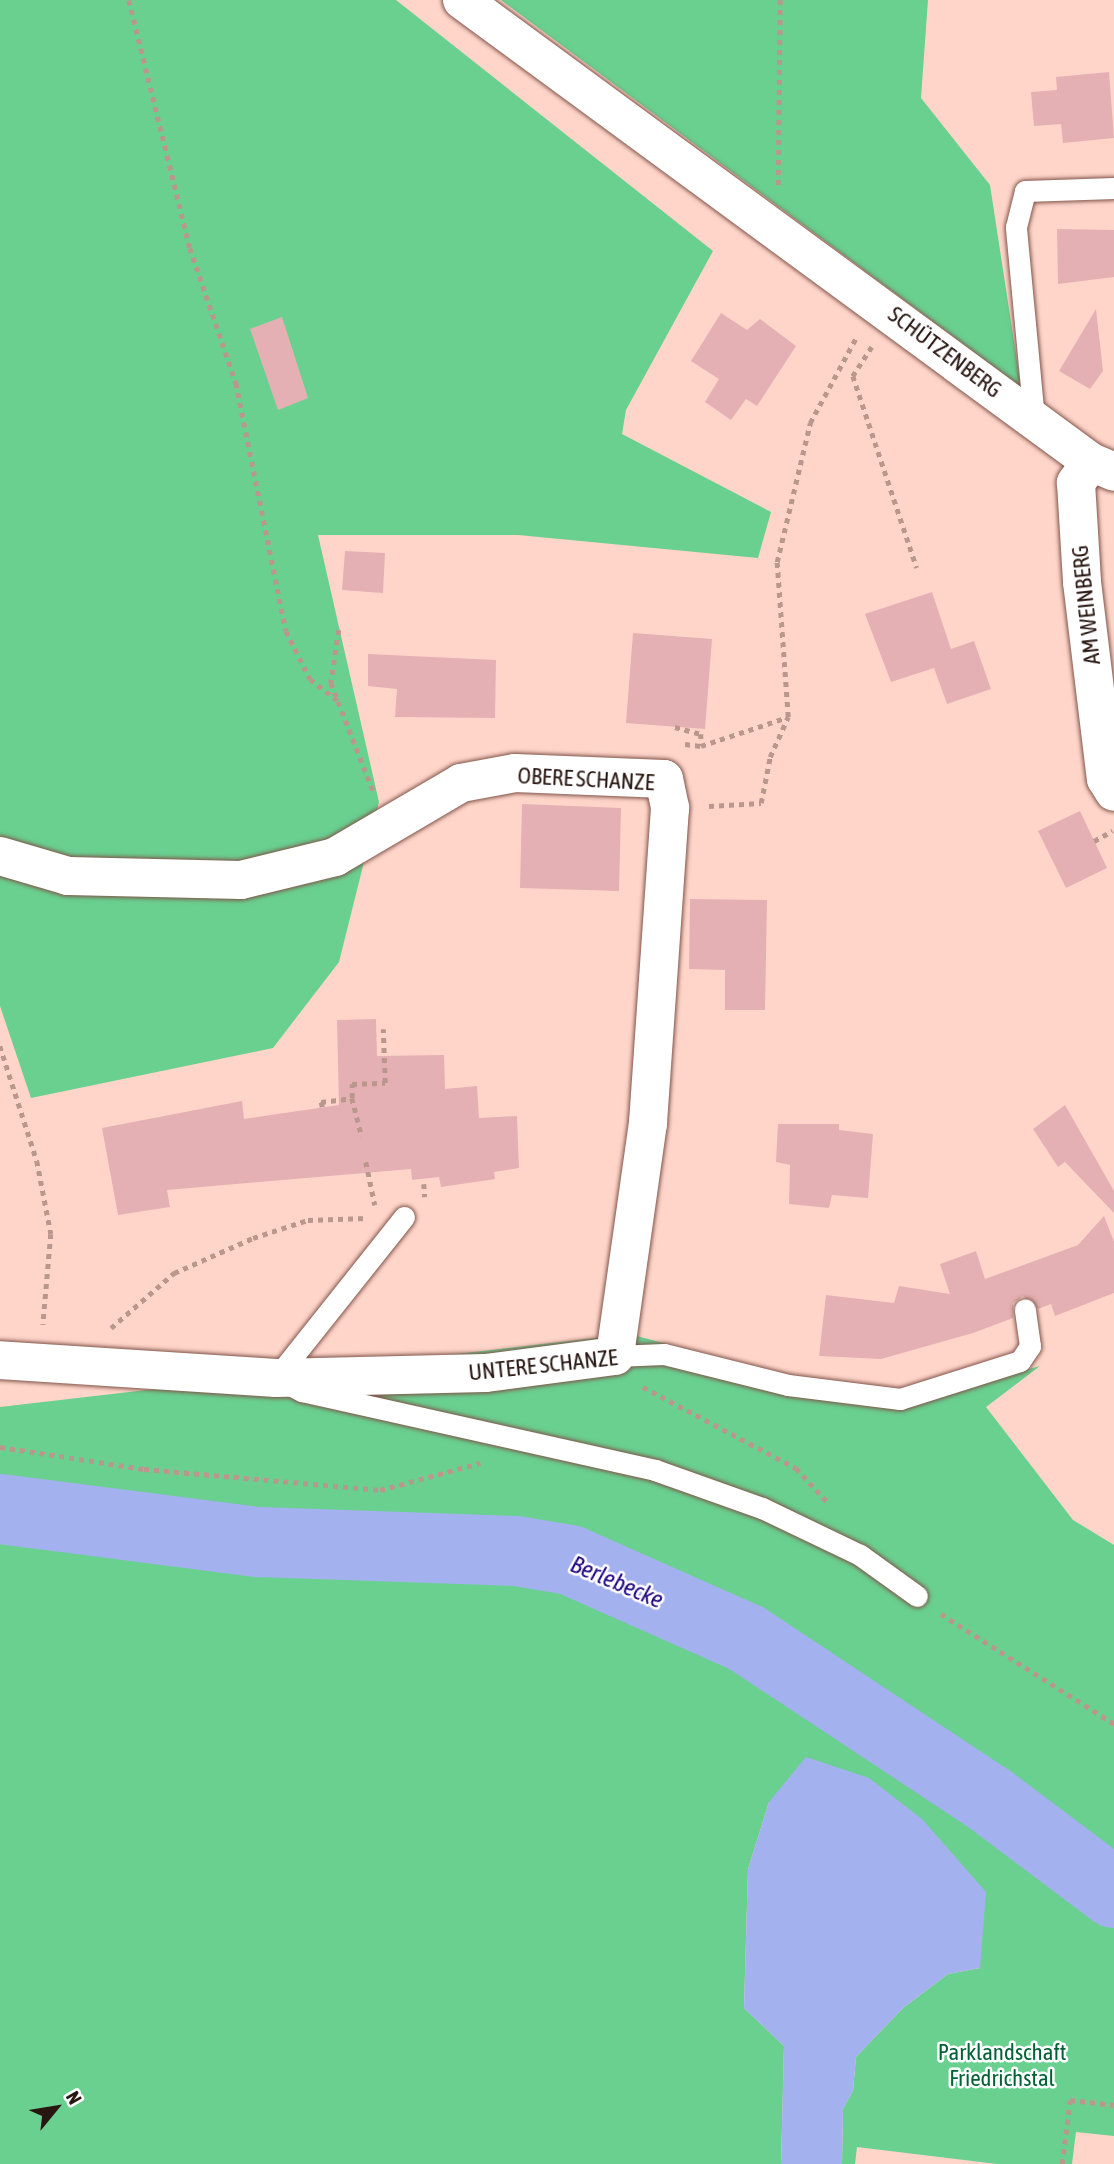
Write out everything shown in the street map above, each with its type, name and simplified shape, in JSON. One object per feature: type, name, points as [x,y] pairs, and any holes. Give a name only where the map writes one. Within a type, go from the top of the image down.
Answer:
[{"type":"street","name":"SCHÜTZENBERG","points":[[462,0],[1102,467]]},
{"type":"street","name":"AM WEINBERG","points":[[1102,467],[1076,483],[1082,582],[1106,779],[1114,792]]},
{"type":"street","name":"OBERE SCHANZE","points":[[0,856],[68,876],[241,880],[335,857],[461,783],[515,773],[664,779],[670,808],[648,1123],[615,1356]]},
{"type":"street","name":"UNTERE SCHANZE","points":[[0,1360],[276,1378],[485,1374],[615,1356]]},
{"type":"lane","points":[[1034,419],[1016,227],[1025,191],[1114,188]]},
{"type":"lane","points":[[404,1217],[276,1378],[302,1391],[533,1445],[655,1470],[762,1508],[860,1555],[916,1596]]},
{"type":"lane","name":"UNTERE SCHANZE","points":[[615,1356],[664,1354],[788,1385],[900,1399],[1020,1362],[1030,1346],[1025,1309]]},
{"type":"path","points":[[129,0],[190,248],[236,383],[286,631],[310,679],[338,701]]},
{"type":"path","points":[[778,228],[780,0]]},
{"type":"path","points":[[885,308],[853,376],[917,568]]},
{"type":"path","points":[[670,808],[761,803],[770,757],[788,717],[777,562],[810,423],[885,308]]},
{"type":"path","points":[[339,630],[331,683],[384,828]]},
{"type":"path","points":[[675,727],[701,734],[701,746],[788,717]]},
{"type":"path","points":[[1094,841],[1114,830]]},
{"type":"path","points":[[362,1137],[352,1098],[352,1084],[385,1083],[383,1030]]},
{"type":"path","points":[[0,1046],[37,1161],[51,1234],[55,1364]]},
{"type":"path","points":[[322,1107],[321,1102],[352,1098]]},
{"type":"path","points":[[55,1364],[174,1273],[308,1220],[377,1218],[366,1161]]},
{"type":"path","points":[[404,1217],[426,1215],[424,1184]]},
{"type":"path","points":[[615,1356],[631,1381],[796,1468],[855,1534],[860,1555]]},
{"type":"path","points":[[0,1447],[144,1469],[380,1490],[416,1485],[533,1445]]},
{"type":"path","points":[[916,1596],[1114,1724]]},
{"type":"path","points":[[1062,2164],[1070,2100],[1114,2105]]},
{"type":"green space","points":[[0,0],[396,0],[713,251],[626,410],[622,434],[771,512],[758,558],[518,535],[318,535],[379,802],[339,962],[273,1048],[31,1098],[0,1006]]},
{"type":"green space","points":[[501,0],[928,0],[921,98],[990,185],[1021,387]]},
{"type":"green space","name":"Parklandschaft Friedrichstal","points":[[629,1334],[898,1404],[1040,1366],[986,1407],[1073,1520],[1114,1545],[1114,2136],[1076,2132],[1072,2164],[997,2164],[857,2147],[855,2164],[842,2164],[843,2109],[853,2091],[856,2057],[903,2008],[948,1974],[980,1968],[769,1802],[748,1869],[744,2008],[784,2046],[781,2164],[0,2164],[0,1407]]},
{"type":"water","points":[[806,1757],[869,1778],[922,1819],[986,1892],[980,1968],[948,1974],[903,2008],[856,2057],[853,2091],[843,2109],[842,2164],[781,2164],[784,2046],[744,2008],[748,1869],[769,1802]]},
{"type":"building","points":[[1109,72],[1114,138],[1063,143],[1061,124],[1034,126],[1031,92],[1057,90],[1056,77]]},
{"type":"building","points":[[1057,229],[1114,230],[1114,277],[1058,284]]},
{"type":"building","points":[[1096,309],[1103,371],[1090,389],[1059,371]]},
{"type":"building","points":[[721,313],[747,330],[760,319],[796,346],[757,406],[746,399],[731,420],[705,402],[719,379],[691,361]]},
{"type":"building","points":[[282,317],[308,398],[278,410],[250,329]]},
{"type":"building","points":[[345,551],[385,553],[383,593],[342,590]]},
{"type":"building","points":[[932,592],[951,649],[974,641],[991,689],[947,704],[934,668],[891,682],[865,614]]},
{"type":"building","points":[[633,633],[712,639],[705,729],[626,723]]},
{"type":"building","points":[[368,654],[496,660],[495,718],[395,717],[397,689],[368,686]]},
{"type":"building","points":[[522,804],[621,808],[619,891],[520,888]]},
{"type":"building","points":[[1080,811],[1107,868],[1066,888],[1038,831]]},
{"type":"building","points":[[690,899],[767,900],[765,1010],[725,1010],[725,970],[689,969]]},
{"type":"building","points":[[376,1019],[377,1056],[444,1055],[445,1089],[477,1086],[479,1118],[517,1116],[519,1168],[494,1172],[495,1179],[441,1187],[439,1177],[412,1180],[411,1169],[167,1190],[170,1207],[118,1215],[102,1128],[242,1101],[244,1119],[339,1105],[337,1020]]},
{"type":"building","points":[[1065,1105],[1114,1191],[1114,1213],[1065,1162],[1058,1167],[1033,1129]]},
{"type":"building","points":[[778,1124],[839,1124],[839,1130],[873,1134],[868,1198],[832,1195],[829,1208],[789,1204],[790,1165],[776,1162]]},
{"type":"building","points":[[1104,1216],[1114,1242],[1114,1293],[1055,1316],[1051,1304],[1038,1309],[1023,1296],[1013,1303],[1013,1318],[973,1333],[881,1359],[819,1356],[826,1295],[894,1303],[899,1286],[950,1294],[940,1264],[976,1251],[985,1279],[1078,1245]]},
{"type":"waterway","name":"Berlebecke","points":[[0,1509],[259,1542],[516,1551],[570,1560],[746,1638],[988,1798],[1114,1893]]}]
